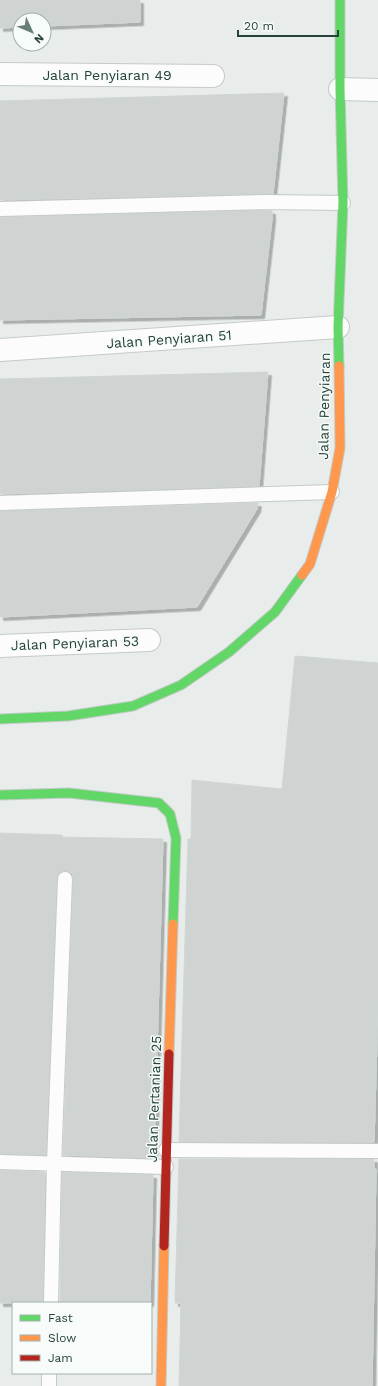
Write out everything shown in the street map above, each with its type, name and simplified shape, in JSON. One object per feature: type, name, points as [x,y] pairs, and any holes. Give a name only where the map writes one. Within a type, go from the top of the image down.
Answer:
[{"type":"street","name":"Jalan Penyiaran","points":[[0,719],[68,716],[133,706],[181,686],[229,652],[275,612],[310,564],[332,492],[340,448],[338,327],[343,203],[340,89],[340,0]]},
{"type":"street","name":"Jalan Penyiaran 49","points":[[0,74],[213,76]]},
{"type":"street","points":[[340,89],[378,90]]},
{"type":"street","name":"Jalan Penyiaran 51","points":[[0,350],[338,327]]},
{"type":"street","name":"Jalan Penyiaran 53","points":[[0,646],[149,640]]},
{"type":"street","name":"Jalan Pertanian 25","points":[[0,795],[69,793],[159,803],[170,814],[176,838],[166,1150],[161,1386]]},
{"type":"lane","points":[[0,209],[265,202],[343,203]]},
{"type":"lane","points":[[0,503],[332,492]]},
{"type":"lane","points":[[51,1302],[54,1164],[65,879]]},
{"type":"lane","points":[[166,1150],[378,1152]]},
{"type":"lane","points":[[0,1162],[166,1167]]},
{"type":"lane","points":[[49,1374],[49,1386]]},
{"type":"building","points":[[0,0],[140,0],[140,22],[52,26],[52,12],[12,12],[12,27],[0,28]]},
{"type":"building","points":[[284,93],[273,194],[0,200],[0,101]]},
{"type":"building","points":[[272,211],[272,219],[261,315],[0,320],[0,217]]},
{"type":"building","points":[[268,372],[259,486],[0,494],[0,379]]},
{"type":"building","points":[[258,503],[257,509],[197,607],[0,617],[0,511]]},
{"type":"building","points":[[295,656],[378,663],[378,1007],[374,1142],[179,1142],[188,839],[191,839],[192,780],[282,789]]},
{"type":"building","points":[[0,833],[62,835],[62,837],[163,839],[154,1158],[63,1155],[73,879],[73,875],[70,872],[65,871],[58,874],[57,879],[46,1155],[0,1154]]},
{"type":"building","points":[[179,1159],[374,1159],[374,1169],[376,1169],[372,1386],[179,1386],[181,1303],[175,1303]]},
{"type":"building","points":[[0,1170],[45,1172],[43,1302],[0,1303]]},
{"type":"building","points":[[62,1172],[153,1175],[150,1302],[60,1302]]},
{"type":"traffic: fast","points":[[339,366],[338,327],[343,203],[340,89],[340,0]]},
{"type":"traffic: fast","points":[[0,719],[68,716],[133,706],[181,685],[229,652],[275,612],[302,575]]},
{"type":"traffic: fast","points":[[0,795],[69,793],[159,803],[170,814],[176,838],[173,924]]},
{"type":"traffic: slow","points":[[302,575],[310,564],[332,492],[340,448],[339,366]]},
{"type":"traffic: slow","points":[[169,1054],[173,924]]},
{"type":"traffic: slow","points":[[161,1386],[164,1246]]},
{"type":"traffic: jam","points":[[164,1246],[169,1054]]}]
